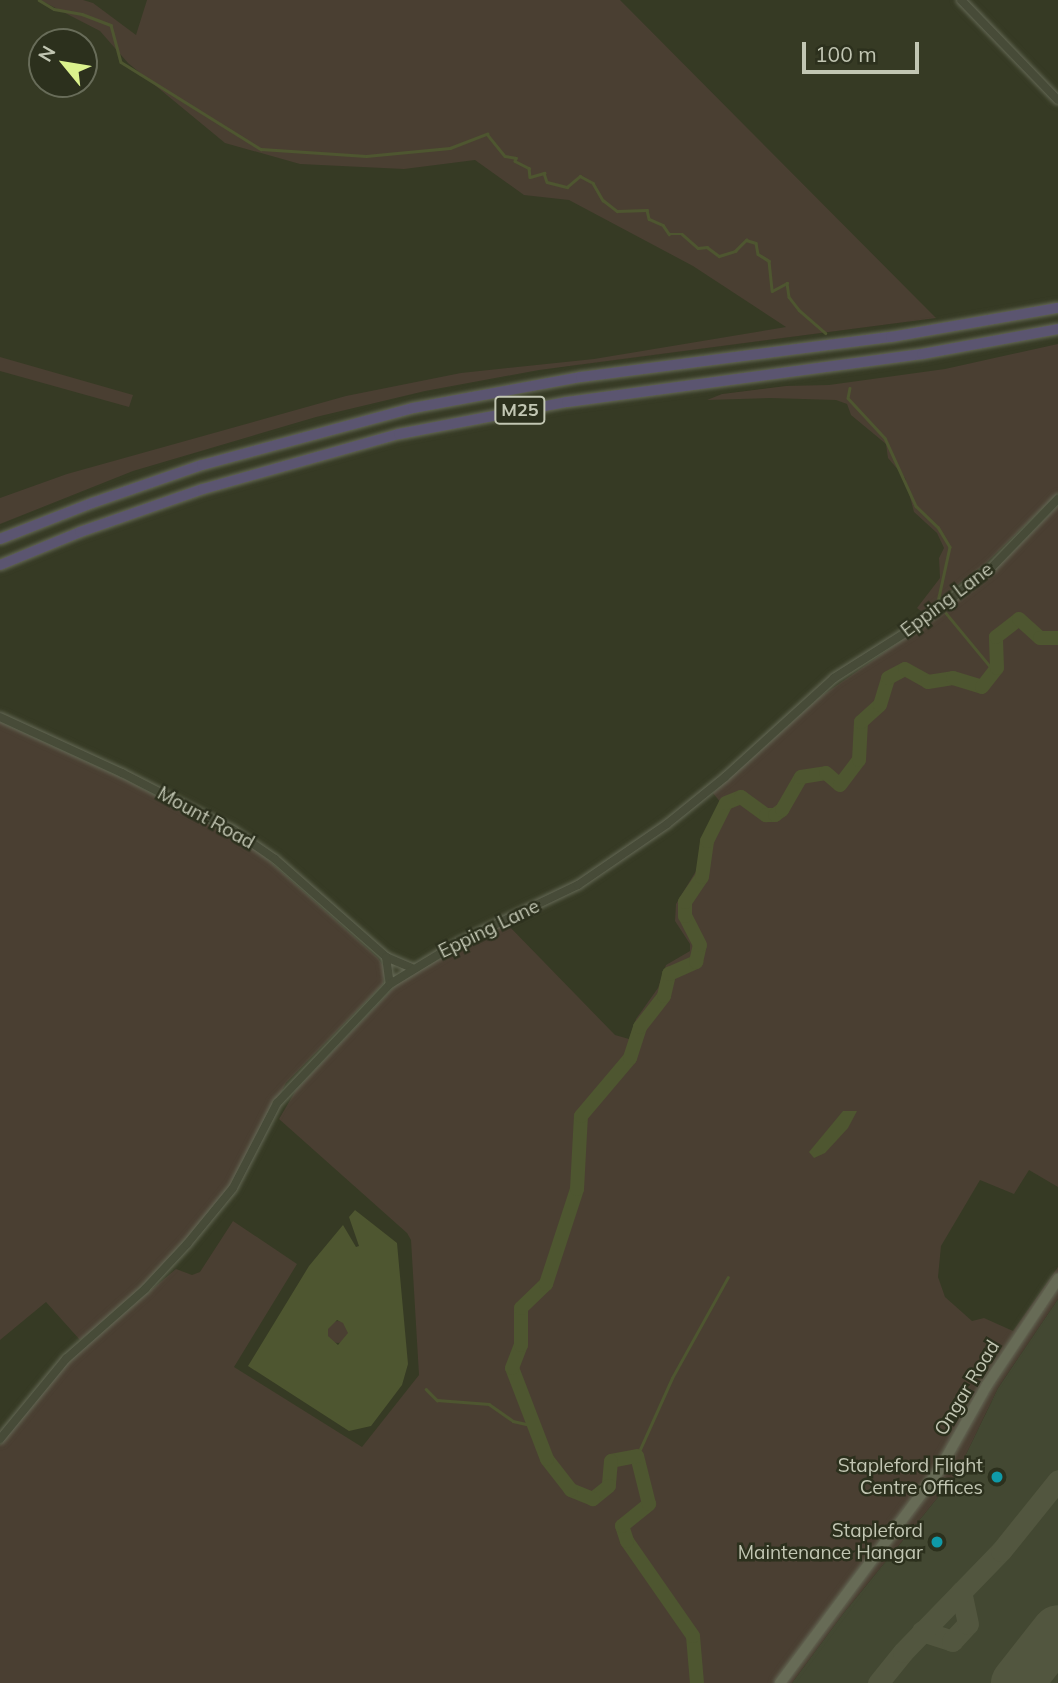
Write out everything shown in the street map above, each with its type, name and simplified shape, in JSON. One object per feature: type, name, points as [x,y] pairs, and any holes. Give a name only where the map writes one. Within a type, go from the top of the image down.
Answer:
[{"type":"highway","name":"M25","points":[[0,539],[92,503],[202,465],[413,408],[571,379],[891,337],[1058,308]]},
{"type":"highway","name":"M25","points":[[0,565],[80,532],[202,489],[399,435],[567,402],[922,354],[1058,329]]},
{"type":"main road","name":"Ongar Road","points":[[780,1683],[938,1472],[987,1385],[1058,1279]]},
{"type":"street","points":[[961,0],[1058,100]]},
{"type":"street","name":"Epping Lane","points":[[0,1440],[66,1359],[135,1298],[187,1244],[233,1188],[277,1103],[390,984],[412,968],[568,891],[667,824],[726,777],[834,678],[919,624],[992,567],[1058,499]]},
{"type":"street","name":"Mount Road","points":[[0,717],[122,773],[233,830],[275,859],[386,957],[412,968]]},
{"type":"street","points":[[386,957],[390,984]]},
{"type":"shaded area","points":[[40,0],[83,0],[93,3],[136,35],[147,0],[620,0],[936,318],[539,370],[425,391],[316,417],[133,471],[0,524],[0,498],[67,474],[346,396],[461,373],[594,359],[786,327],[693,266],[569,200],[524,195],[475,160],[404,169],[300,164],[225,143],[128,63],[98,28]]},
{"type":"shaded area","points":[[1058,344],[1058,493],[985,564],[922,612],[917,608],[940,578],[939,558],[944,548],[937,533],[914,512],[905,478],[888,458],[886,444],[851,415],[847,404],[836,400],[770,398],[707,400],[722,394],[786,386],[829,385],[945,369]]},
{"type":"shaded area","points":[[0,357],[133,395],[129,407],[0,371]]},
{"type":"shaded area","points":[[1058,506],[1058,1187],[1029,1170],[1014,1194],[980,1180],[941,1246],[938,1277],[945,1297],[972,1321],[984,1318],[1013,1331],[1058,1267],[1058,1299],[998,1388],[956,1475],[843,1614],[792,1683],[0,1683],[0,1445],[68,1362],[139,1300],[176,1269],[192,1275],[200,1272],[233,1221],[297,1264],[234,1367],[362,1447],[419,1375],[411,1240],[407,1233],[279,1119],[296,1090],[401,980],[506,923],[615,1035],[629,1039],[636,1019],[658,988],[666,965],[690,951],[690,944],[675,921],[676,904],[696,871],[703,836],[721,803],[713,793],[820,697],[928,622],[1004,561]]},
{"type":"shaded area","points":[[0,722],[126,780],[258,851],[378,958],[385,969],[383,984],[286,1083],[230,1187],[185,1243],[124,1306],[80,1340],[46,1302],[0,1340]]},
{"type":"shaded area","points":[[843,1111],[857,1111],[848,1128],[825,1153],[814,1158],[809,1152]]},
{"type":"shaded area","points":[[355,1210],[397,1243],[408,1364],[402,1385],[371,1426],[349,1431],[248,1366],[309,1266],[343,1225],[356,1247],[359,1246],[349,1217]],"holes":[[[337,1320],[343,1323],[348,1333],[338,1345],[328,1336],[328,1329]]]},
{"type":"shaded area","points":[[1058,1299],[1058,1683],[792,1683],[843,1614],[956,1475],[998,1388]]},
{"type":"shaded area","points":[[338,1321],[346,1324],[349,1332],[346,1340],[338,1343],[330,1340],[327,1332],[330,1324]]},
{"type":"waterway","points":[[39,0],[54,9],[82,14],[111,25],[121,62],[261,149],[366,156],[450,148],[487,134],[505,156],[516,158],[515,161],[529,168],[530,177],[544,173],[547,182],[567,187],[580,176],[593,183],[603,200],[617,211],[647,210],[649,219],[663,225],[669,234],[682,234],[698,248],[707,247],[719,256],[735,251],[746,240],[756,243],[758,254],[769,261],[772,291],[787,283],[789,297],[799,310],[825,333]]},
{"type":"waterway","points":[[850,388],[848,398],[885,438],[916,506],[938,527],[950,547],[938,602]]},
{"type":"waterway","points":[[946,613],[994,671]]},
{"type":"waterway","points":[[697,1683],[693,1636],[627,1541],[622,1526],[649,1504],[637,1456],[611,1461],[609,1486],[593,1499],[571,1490],[547,1459],[512,1368],[521,1345],[521,1308],[546,1284],[577,1189],[581,1116],[630,1058],[640,1027],[664,996],[669,974],[696,962],[700,945],[685,916],[685,902],[702,877],[707,841],[726,803],[741,797],[766,815],[775,815],[782,810],[801,777],[826,773],[840,785],[859,760],[861,722],[880,705],[888,678],[905,669],[928,682],[953,678],[982,687],[997,668],[996,637],[1019,619],[1040,638],[1058,638]]},
{"type":"waterway","points":[[637,1456],[672,1378],[728,1277]]},
{"type":"waterway","points":[[426,1389],[437,1400],[489,1404],[513,1421],[534,1426]]},
{"type":"taxiway","points":[[878,1683],[903,1652],[1001,1551],[1058,1480]]},
{"type":"taxiway","points":[[922,1631],[952,1641],[968,1624],[961,1592]]},
{"type":"runway","points":[[1017,1683],[1058,1631]]},
{"type":"place","name":"Stapleford Flight Centre Offices","points":[[997,1477]]},
{"type":"place","name":"Stapleford Maintenance Hangar","points":[[937,1542]]}]
